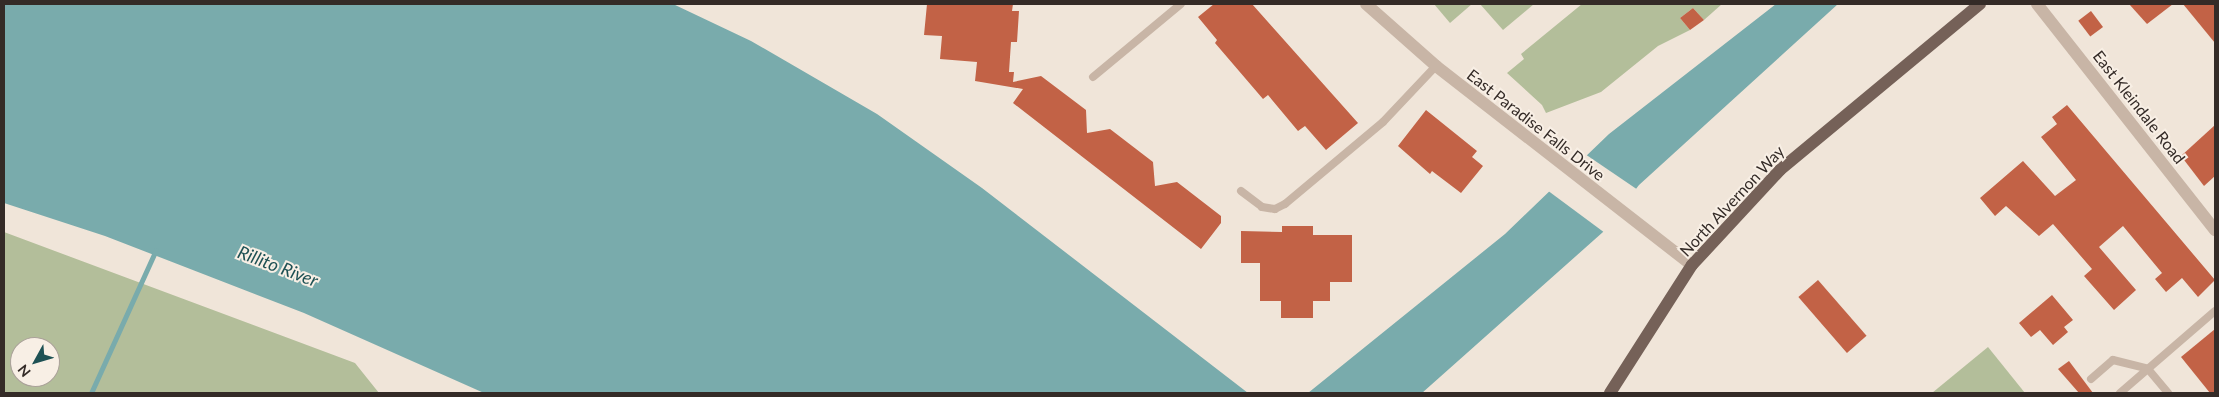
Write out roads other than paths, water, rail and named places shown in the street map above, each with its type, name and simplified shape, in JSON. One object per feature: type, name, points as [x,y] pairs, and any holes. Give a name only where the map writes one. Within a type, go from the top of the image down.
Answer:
[{"type":"main road","name":"North Alvernon Way","points":[[1610,393],[1692,265],[1780,170],[1980,4]]},
{"type":"street","name":"East Paradise Falls Drive","points":[[1366,4],[1436,66],[1551,159],[1692,265]]},
{"type":"street","name":"East Kleindale Road","points":[[2037,4],[2215,230]]},
{"type":"lane","points":[[1093,78],[1181,4]]},
{"type":"lane","points":[[1241,191],[1268,209],[1285,204],[1383,122],[1436,66]]},
{"type":"lane","points":[[2120,393],[2215,311]]},
{"type":"lane","points":[[2091,379],[2113,360],[2148,369],[2168,393]]},
{"type":"water","name":"Rillito River","points":[[4,4],[673,4],[751,41],[877,114],[982,188],[1248,393],[484,393],[304,313],[105,236],[4,203]]},
{"type":"water","points":[[1776,4],[1838,4],[1639,185],[1603,232],[1422,393],[1308,393],[1505,234],[1609,134]]},
{"type":"waterway","points":[[91,393],[156,250]]}]
